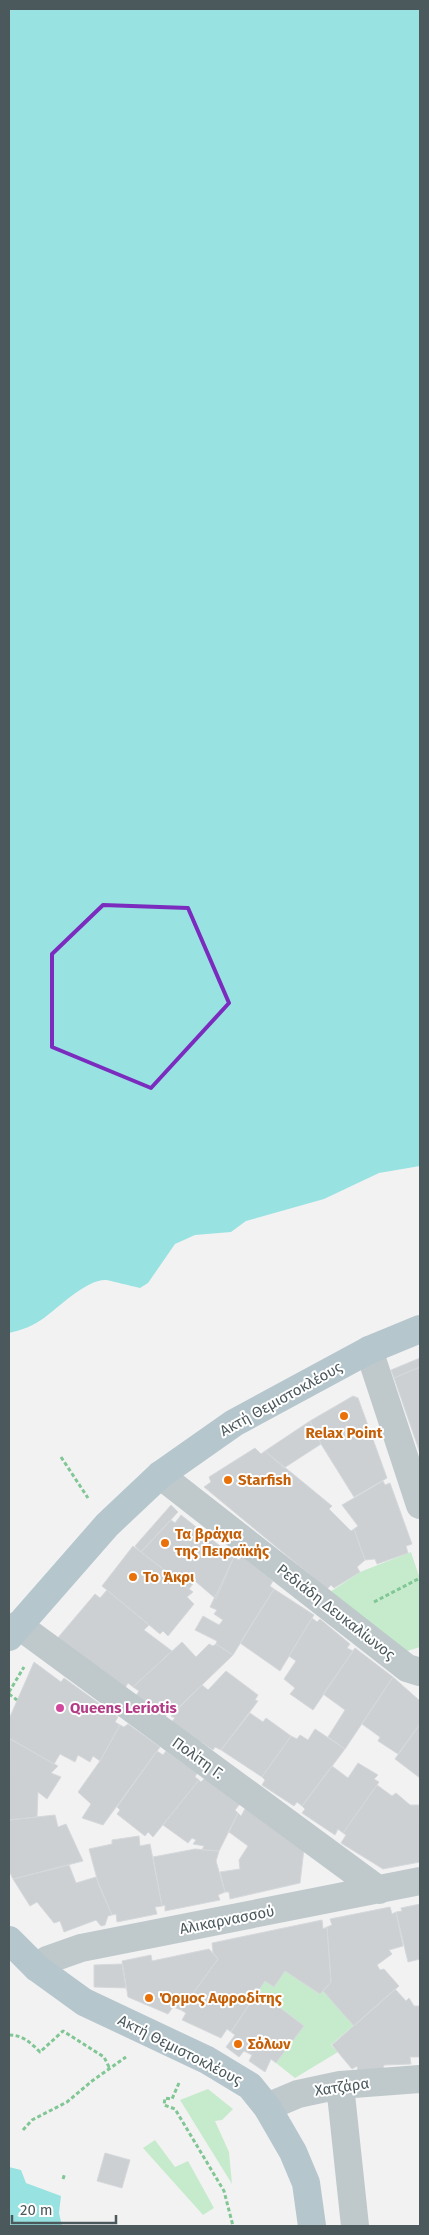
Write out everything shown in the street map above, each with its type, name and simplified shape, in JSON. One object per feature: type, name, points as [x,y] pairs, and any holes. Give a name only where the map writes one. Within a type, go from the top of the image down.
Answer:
[{"type":"main road","name":"Ακτή Θεμιστοκλέους","points":[[13,1631],[107,1525],[160,1475],[234,1423],[369,1350],[420,1329]]},
{"type":"main road","name":"Ακτή Θεμιστοκλέους","points":[[9,1940],[38,1968],[84,2002],[221,2067],[250,2086],[267,2107],[293,2152],[306,2184],[312,2226]]},
{"type":"street","points":[[369,1350],[420,1505]]},
{"type":"street","name":"Ρεδιάδη Δευκαλίωνος","points":[[160,1475],[407,1668],[420,1672]]},
{"type":"street","name":"Πολίτη Γ.","points":[[13,1631],[379,1890]]},
{"type":"street","name":"Αλικαρνασσού","points":[[38,1968],[47,1960],[80,1948],[420,1881]]},
{"type":"street","name":"Χατζάρα","points":[[267,2107],[298,2094],[340,2084],[420,2079]]},
{"type":"street","points":[[340,2084],[355,2226]]},
{"type":"path","points":[[61,1457],[107,1525]]},
{"type":"path","points":[[344,1617],[420,1578]]},
{"type":"path","points":[[9,1694],[17,1700]]},
{"type":"path","points":[[9,2035],[17,2035],[29,2041],[40,2052],[63,2031],[104,2057],[110,2068]]},
{"type":"path","points":[[23,2130],[32,2120],[67,2102],[131,2052]]},
{"type":"path","points":[[181,2078],[172,2099],[165,2098],[164,2105],[175,2109],[224,2191],[233,2226]]},
{"type":"path","points":[[63,2180],[65,2173]]},
{"type":"highlighted area","points":[[103,905],[188,908],[229,1003],[151,1088],[52,1047],[52,954]]},
{"type":"green space","points":[[411,1552],[420,1579],[420,1647],[404,1652],[330,1592],[360,1572]]},
{"type":"green space","points":[[285,1971],[320,1994],[323,1991],[354,2025],[331,2045],[338,2052],[295,2078],[276,2063],[304,2026],[258,1991],[265,1981],[274,1987]]},
{"type":"green space","points":[[208,2089],[233,2109],[222,2120],[215,2121],[229,2152],[232,2184],[180,2100]]},
{"type":"green space","points":[[155,2140],[175,2167],[188,2161],[214,2208],[203,2215],[143,2148]]},
{"type":"water","points":[[9,9],[420,9],[420,1166],[379,1173],[324,1199],[246,1221],[231,1232],[195,1235],[175,1244],[148,1283],[140,1288],[106,1280],[98,1281],[82,1289],[36,1323],[9,1333]]},
{"type":"water","points":[[9,2167],[21,2170],[26,2183],[61,2196],[59,2213],[62,2226],[9,2226]]},
{"type":"building","points":[[420,1358],[420,1367],[394,1378],[391,1370]]},
{"type":"building","points":[[420,1367],[420,1453],[394,1378]]},
{"type":"building","points":[[353,1396],[358,1398],[387,1478],[354,1497],[321,1444],[310,1421]]},
{"type":"building","points":[[310,1421],[321,1444],[284,1468],[265,1451]]},
{"type":"building","points":[[255,1448],[261,1454],[265,1451],[332,1506],[329,1509],[351,1531],[354,1529],[365,1560],[357,1567],[360,1572],[334,1588],[331,1585],[327,1589],[204,1487],[211,1482],[209,1477]]},
{"type":"building","points":[[383,1481],[385,1485],[390,1483],[412,1544],[406,1546],[408,1553],[377,1564],[375,1559],[365,1560],[354,1529],[358,1526],[342,1505]]},
{"type":"building","points":[[171,1505],[178,1512],[141,1552],[135,1546]]},
{"type":"building","points":[[181,1515],[234,1557],[216,1599],[195,1581],[189,1589],[141,1552],[171,1520],[175,1523]]},
{"type":"building","points":[[133,1546],[193,1592],[187,1597],[194,1604],[168,1636],[163,1631],[160,1634],[102,1586]]},
{"type":"building","points":[[242,1556],[273,1581],[270,1586],[274,1589],[233,1655],[216,1644],[217,1641],[195,1630],[203,1616],[219,1625],[223,1620],[214,1614],[217,1610],[210,1607],[234,1557],[239,1560]]},
{"type":"building","points":[[274,1589],[314,1615],[280,1671],[240,1643]]},
{"type":"building","points":[[107,1590],[149,1625],[144,1630],[172,1651],[133,1687],[128,1683],[124,1690],[56,1640],[95,1594],[100,1598]]},
{"type":"building","points":[[312,1618],[317,1622],[320,1619],[350,1644],[347,1648],[353,1651],[313,1710],[290,1694],[295,1688],[284,1679],[296,1661],[289,1656]]},
{"type":"building","points":[[182,1642],[196,1657],[209,1644],[213,1646],[216,1644],[233,1655],[177,1709],[173,1707],[164,1718],[135,1697],[139,1691],[133,1687]]},
{"type":"building","points":[[355,1648],[393,1677],[345,1749],[328,1737],[345,1710],[323,1694]]},
{"type":"building","name":"Queens Leriotis","points":[[34,1662],[61,1682],[64,1678],[118,1717],[115,1722],[120,1725],[100,1761],[93,1756],[90,1762],[78,1755],[75,1762],[60,1754],[54,1764],[9,1738],[9,1719]]},
{"type":"building","points":[[226,1671],[258,1695],[255,1700],[258,1701],[221,1750],[215,1747],[213,1750],[201,1742],[199,1745],[170,1724],[175,1718],[171,1716],[202,1685],[208,1690]]},
{"type":"building","points":[[393,1677],[420,1701],[420,1724],[398,1754],[378,1741],[380,1737],[362,1724]]},
{"type":"building","points":[[250,1713],[263,1722],[266,1718],[291,1736],[262,1777],[221,1750]]},
{"type":"building","points":[[128,1724],[160,1747],[103,1825],[82,1818],[91,1804],[78,1792],[100,1761],[120,1725],[124,1727]]},
{"type":"building","points":[[420,1724],[420,1778],[395,1759]]},
{"type":"building","points":[[315,1729],[345,1749],[302,1806],[297,1802],[294,1806],[262,1785],[265,1780],[262,1777],[291,1736],[297,1739],[300,1735],[308,1740]]},
{"type":"building","points":[[10,1739],[58,1766],[51,1773],[61,1777],[47,1799],[38,1792],[37,1817],[9,1820]]},
{"type":"building","points":[[157,1751],[163,1755],[166,1751],[197,1773],[195,1777],[199,1780],[153,1837],[148,1832],[145,1836],[117,1814],[120,1810],[117,1807]]},
{"type":"building","points":[[358,1763],[378,1775],[374,1779],[379,1782],[343,1833],[338,1829],[335,1835],[302,1813],[305,1809],[302,1806],[332,1766],[348,1778]]},
{"type":"building","points":[[205,1778],[240,1804],[235,1810],[238,1813],[219,1851],[202,1850],[204,1846],[193,1844],[196,1840],[192,1838],[188,1843],[163,1825],[199,1780],[201,1782]]},
{"type":"building","points":[[377,1785],[392,1796],[396,1793],[410,1805],[419,1805],[420,1862],[383,1869],[341,1843],[346,1835],[343,1833]]},
{"type":"building","points":[[246,1807],[304,1849],[300,1883],[230,1899],[229,1892],[225,1892],[220,1872],[240,1869],[239,1860],[248,1846],[229,1832],[238,1813],[241,1816]]},
{"type":"building","points":[[55,1815],[58,1827],[66,1824],[83,1861],[13,1879],[9,1871],[9,1820]]},
{"type":"building","points":[[139,1836],[140,1846],[150,1844],[162,1906],[155,1907],[157,1914],[117,1922],[116,1914],[112,1915],[99,1886],[89,1849],[112,1844],[112,1840]]},
{"type":"building","points":[[195,1849],[219,1851],[216,1861],[225,1892],[218,1895],[220,1900],[165,1911],[165,1905],[162,1906],[153,1857]]},
{"type":"building","points":[[69,1865],[76,1883],[96,1877],[112,1915],[108,1916],[105,1925],[101,1926],[96,1920],[64,1932],[60,1921],[54,1923],[37,1902],[30,1906],[13,1879]]},
{"type":"building","points":[[420,1904],[420,1959],[408,1962],[396,1912],[402,1911],[401,1908]]},
{"type":"building","points":[[390,1907],[392,1914],[396,1912],[403,1946],[389,1950],[392,1954],[377,1965],[380,1970],[384,1969],[399,1986],[354,2026],[323,1991],[331,1982],[327,1927],[332,1925],[330,1919]]},
{"type":"building","points":[[322,1920],[323,1929],[327,1927],[331,1982],[320,1994],[285,1971],[274,1987],[265,1981],[231,2032],[227,2029],[221,2038],[182,2020],[186,2013],[181,2010],[218,1959],[213,1953],[212,1943]]},
{"type":"building","points":[[209,1949],[218,1959],[181,2010],[173,2007],[168,2014],[128,1997],[122,1961],[151,1955],[152,1961]]},
{"type":"building","points":[[122,1964],[126,1988],[94,1987],[94,1965]]},
{"type":"building","points":[[395,1989],[406,2001],[409,1998],[414,2006],[420,2006],[420,2057],[410,2057],[411,2064],[384,2065],[383,2070],[358,2071],[357,2066],[352,2069],[332,2045]]},
{"type":"building","points":[[258,1991],[304,2026],[276,2063],[271,2059],[265,2072],[249,2061],[252,2055],[244,2051],[239,2057],[226,2047],[235,2035],[231,2032]]},
{"type":"building","points":[[105,2153],[130,2160],[122,2188],[97,2181]]},
{"type":"place","name":"Relax Point","points":[[344,1416]]},
{"type":"place","name":"Starfish","points":[[228,1480]]},
{"type":"place","name":"Τα βράχια της Πειραϊκής","points":[[165,1543]]},
{"type":"place","name":"Το Άκρι","points":[[133,1577]]},
{"type":"place","name":"Queens Leriotis","points":[[60,1708]]},
{"type":"place","name":"Όρμος Αφροδίτης","points":[[149,1998]]},
{"type":"place","name":"Σόλων","points":[[238,2044]]}]
